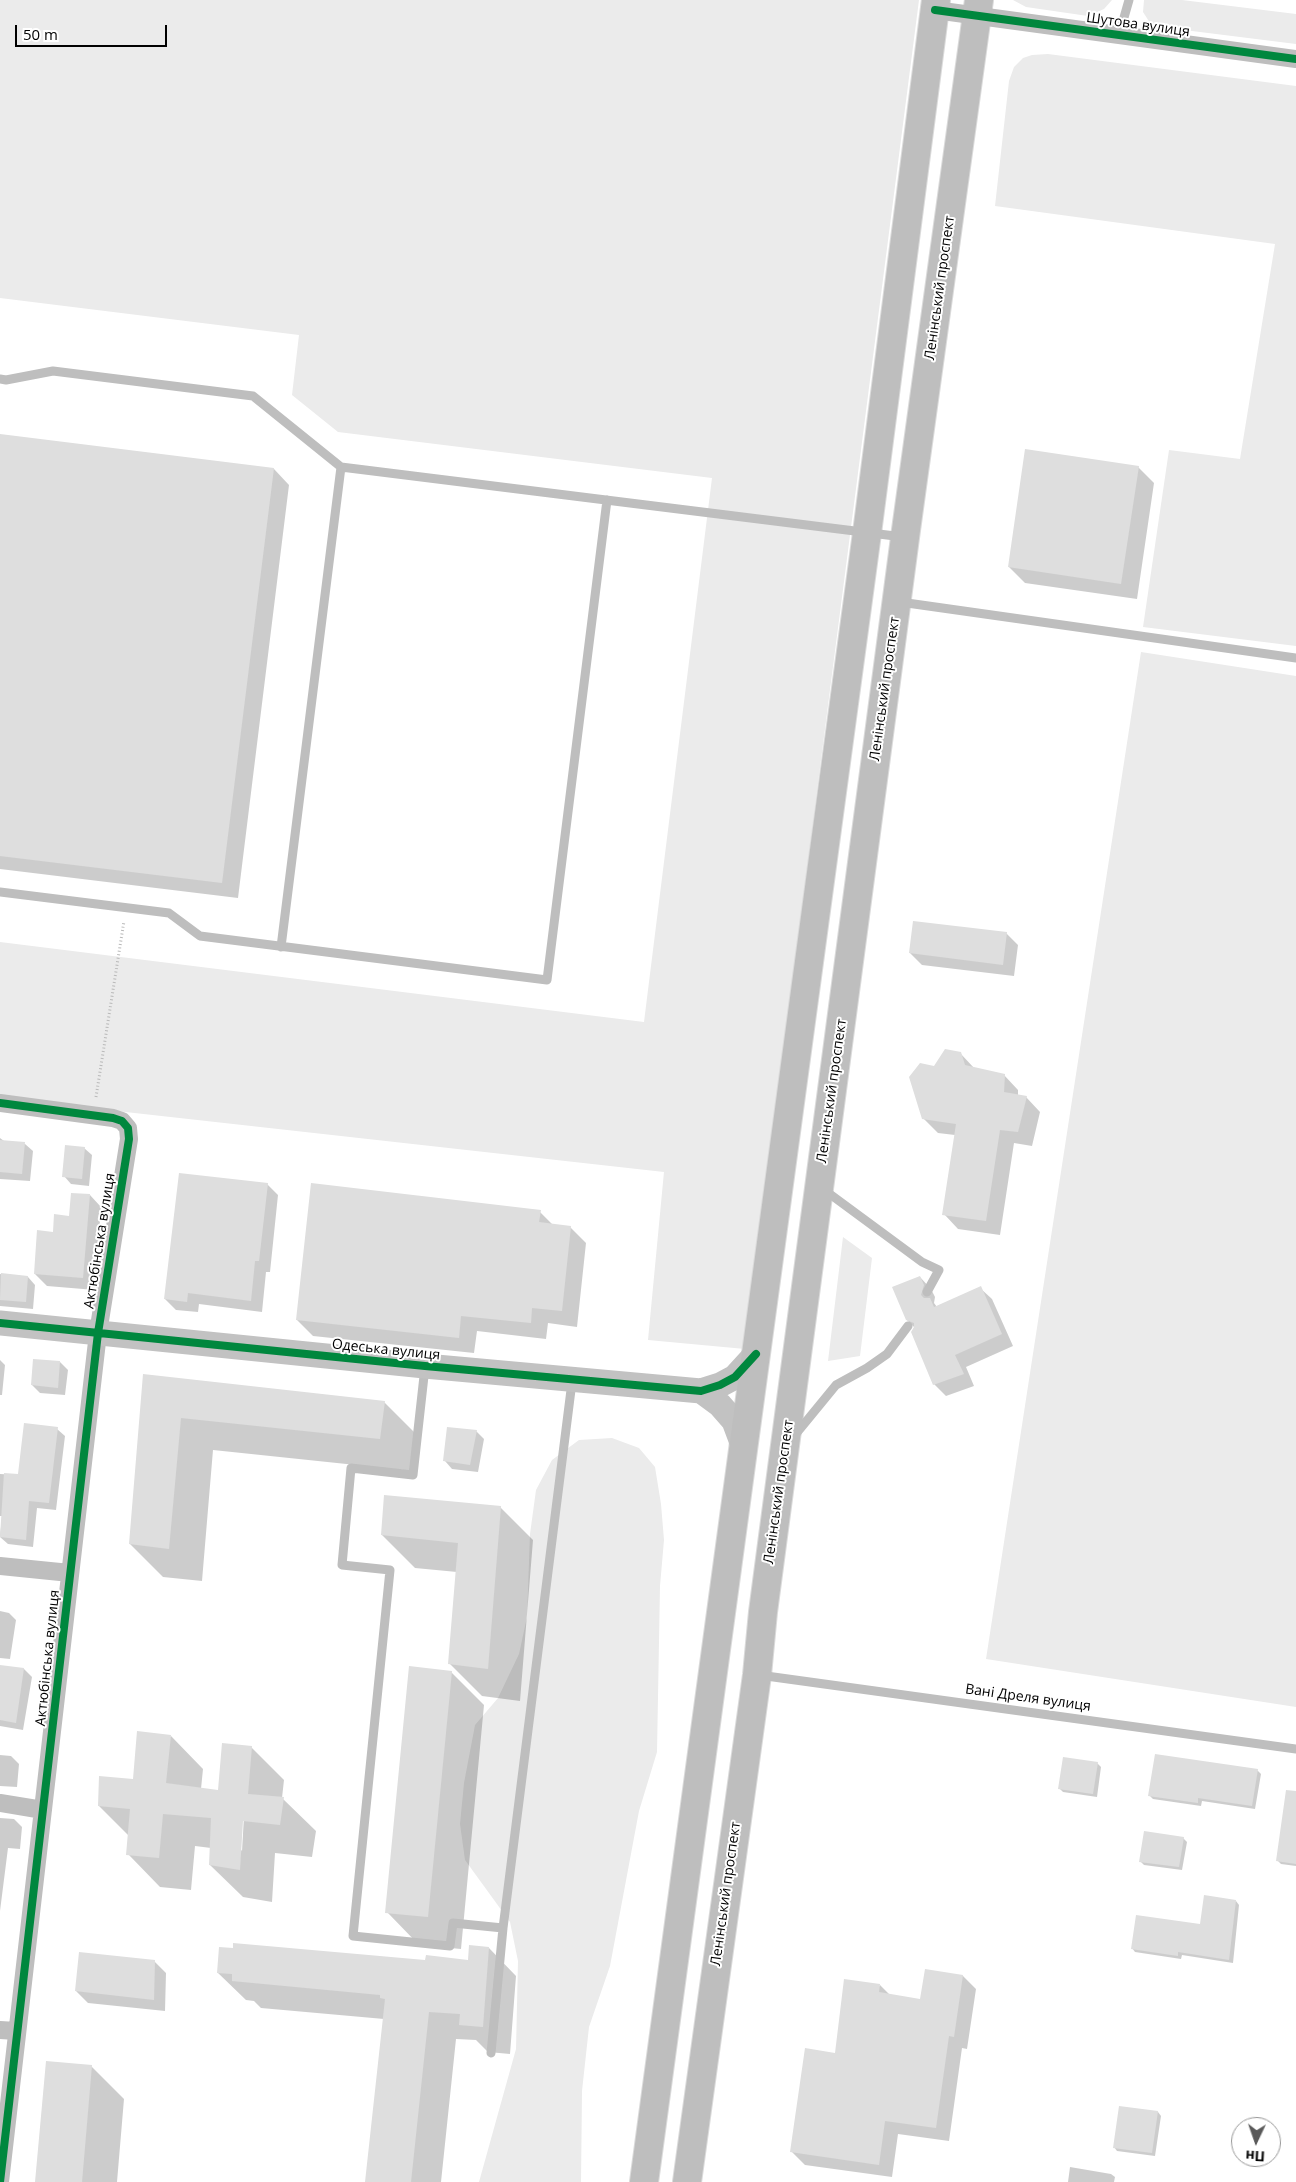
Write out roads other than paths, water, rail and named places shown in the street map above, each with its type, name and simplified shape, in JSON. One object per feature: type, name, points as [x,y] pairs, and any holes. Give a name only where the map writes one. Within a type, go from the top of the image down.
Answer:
[{"type":"main road","points":[[644,2182],[867,532],[936,5]]},
{"type":"main road","name":"Ленінський проспект","points":[[687,2182],[757,1675],[763,1612],[784,1449],[905,537],[978,7]]},
{"type":"main road","points":[[721,1608],[763,1612]]},
{"type":"street","name":"Шутова вулиця","points":[[936,5],[978,7],[1119,35],[1296,59]]},
{"type":"street","name":"Актюбінська вулиця","points":[[0,1103],[113,1118],[122,1121],[128,1128],[129,1139],[98,1333],[43,1810],[8,2031],[0,2182]]},
{"type":"street","name":"Одеська вулиця","points":[[0,1323],[425,1366],[701,1391],[720,1386],[735,1377],[756,1354]]},
{"type":"street","points":[[701,1391],[720,1405],[734,1421],[743,1445]]},
{"type":"street","points":[[0,1566],[70,1573]]},
{"type":"street","points":[[0,1803],[43,1810]]},
{"type":"lane","points":[[1119,35],[1129,0]]},
{"type":"lane","points":[[0,379],[6,380],[53,371],[253,396],[341,467],[905,537]]},
{"type":"lane","points":[[281,947],[341,467]]},
{"type":"lane","points":[[0,892],[170,913],[200,936],[548,980],[607,500]]},
{"type":"lane","points":[[897,602],[1296,658]]},
{"type":"lane","points":[[819,1186],[922,1262],[939,1270],[927,1292]]},
{"type":"lane","points":[[784,1449],[822,1399],[836,1385],[867,1368],[887,1354],[908,1326]]},
{"type":"lane","points":[[425,1366],[413,1475],[351,1468],[342,1565],[390,1570],[353,1936],[450,1946],[453,1922],[503,1928]]},
{"type":"lane","points":[[491,2053],[503,1928],[572,1379]]},
{"type":"lane","name":"Вані Дреля вулиця","points":[[757,1675],[1296,1749]]}]
